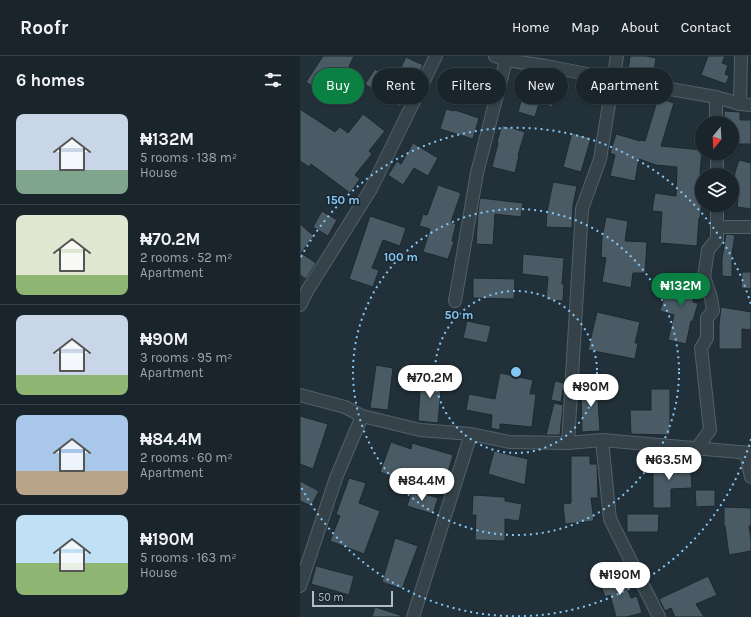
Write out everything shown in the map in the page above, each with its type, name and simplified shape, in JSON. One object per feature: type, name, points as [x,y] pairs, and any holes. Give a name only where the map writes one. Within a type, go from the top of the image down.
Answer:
[{"type":"street","points":[[300,305],[307,291],[371,189],[436,56]]},
{"type":"street","points":[[615,68],[617,56]]},
{"type":"street","points":[[673,89],[716,97],[745,105],[741,56]]},
{"type":"street","points":[[455,301],[477,173],[500,58],[576,72]]},
{"type":"street","points":[[716,97],[716,116]]},
{"type":"street","points":[[568,443],[582,209],[600,159],[609,104]]},
{"type":"street","points":[[697,448],[710,430],[701,348],[707,338],[707,318],[713,310],[711,298],[704,277],[708,250],[717,239],[717,212]]},
{"type":"street","points":[[717,227],[751,227]]},
{"type":"street","points":[[300,395],[345,406],[362,416],[420,430],[471,434],[509,442],[568,443],[602,440],[748,452],[751,477]]},
{"type":"street","points":[[300,586],[336,478],[362,416]]},
{"type":"street","points":[[413,617],[471,434]]},
{"type":"street","points":[[602,440],[610,519],[659,617]]},
{"type":"building","points":[[323,56],[354,56],[348,68],[315,68]]},
{"type":"building","points":[[630,56],[646,56],[656,58],[654,68],[628,68]]},
{"type":"building","points":[[708,56],[725,56],[722,63],[728,65],[725,74],[729,76],[726,84],[701,75]]},
{"type":"building","points":[[406,57],[423,65],[422,68],[401,68]]},
{"type":"building","points":[[312,73],[312,86],[306,82]]},
{"type":"building","points":[[372,74],[372,89],[365,84]]},
{"type":"building","points":[[674,103],[661,146],[695,149],[695,160],[701,160],[700,168],[695,168],[695,212],[701,212],[697,246],[660,243],[662,212],[652,211],[655,193],[676,196],[677,167],[656,165],[639,159],[635,181],[610,176],[615,155],[610,153],[616,134],[645,141],[656,104]]},
{"type":"building","points":[[520,104],[539,104],[535,117],[518,112]]},
{"type":"building","points":[[542,104],[553,104],[552,107]]},
{"type":"building","points":[[300,109],[335,132],[340,127],[348,133],[363,114],[385,131],[369,151],[372,154],[355,175],[360,179],[350,193],[311,164],[309,167],[300,161]]},
{"type":"building","points":[[446,109],[455,110],[479,118],[473,139],[440,129]]},
{"type":"building","points":[[724,111],[740,112],[740,120],[751,120],[751,144],[739,144],[739,116],[724,116]]},
{"type":"building","points":[[502,125],[525,132],[518,155],[515,173],[492,167]]},
{"type":"building","points":[[572,133],[591,138],[581,172],[563,167]]},
{"type":"building","points":[[413,143],[438,158],[428,176],[414,168],[403,185],[388,175],[397,161],[401,164]]},
{"type":"building","points":[[739,160],[751,163],[751,209],[739,207],[739,168],[736,168]]},
{"type":"building","points":[[553,182],[577,186],[573,205],[572,228],[546,227],[547,212]]},
{"type":"building","points":[[438,185],[461,193],[451,222],[456,224],[452,241],[454,242],[448,259],[423,252],[430,229],[419,226],[423,214],[427,215]]},
{"type":"building","points":[[480,198],[523,203],[521,217],[495,214],[493,245],[476,244]]},
{"type":"building","points":[[322,211],[337,220],[328,236],[313,227]]},
{"type":"building","points":[[370,216],[406,228],[400,246],[383,240],[372,268],[379,270],[373,287],[349,279]]},
{"type":"building","points":[[606,217],[628,221],[625,241],[647,242],[645,273],[633,273],[631,288],[602,282],[606,258],[601,257],[602,238]]},
{"type":"building","points":[[300,224],[314,236],[301,253],[316,263],[306,279],[300,275]]},
{"type":"building","points":[[726,234],[735,235],[732,254],[732,277],[722,276],[722,259]]},
{"type":"building","points":[[523,254],[564,258],[562,284],[564,284],[563,301],[546,300],[548,277],[522,274]]},
{"type":"building","points":[[742,272],[751,272],[751,289],[741,288]]},
{"type":"building","points":[[672,274],[696,278],[693,302],[698,303],[693,321],[691,321],[686,344],[668,340],[674,315],[660,311],[665,294],[669,295]]},
{"type":"building","points":[[473,278],[515,279],[514,299],[473,298]]},
{"type":"building","points":[[721,307],[751,312],[751,330],[742,329],[742,349],[719,349]]},
{"type":"building","points":[[597,312],[640,322],[635,343],[638,343],[635,359],[588,350]]},
{"type":"building","points":[[467,321],[491,326],[487,343],[463,338]]},
{"type":"building","points":[[376,365],[393,368],[388,410],[370,408]]},
{"type":"building","points":[[500,373],[533,380],[530,394],[536,394],[532,427],[500,424],[500,430],[491,428],[492,415],[466,410],[469,394],[495,399]]},
{"type":"building","points":[[421,375],[442,377],[438,423],[418,421]]},
{"type":"building","points":[[555,381],[564,383],[561,402],[551,400]]},
{"type":"building","points":[[581,386],[602,387],[602,401],[598,401],[600,431],[582,432]]},
{"type":"building","points":[[651,389],[670,389],[670,435],[631,434],[630,410],[651,410]]},
{"type":"building","points":[[554,403],[563,405],[560,435],[546,435]]},
{"type":"building","points":[[300,416],[328,424],[313,469],[300,464]]},
{"type":"building","points":[[391,442],[411,449],[412,443],[453,455],[446,479],[423,472],[418,487],[401,482],[402,480],[380,472]]},
{"type":"building","points":[[494,451],[528,459],[525,485],[488,474]]},
{"type":"building","points":[[571,456],[590,456],[590,464],[597,464],[598,498],[591,498],[594,521],[565,524],[563,504],[571,503]]},
{"type":"building","points":[[653,461],[671,463],[690,462],[692,488],[671,489],[671,508],[653,508]]},
{"type":"building","points":[[349,478],[366,483],[359,503],[380,511],[364,554],[330,541],[340,516],[336,514]]},
{"type":"building","points":[[300,481],[319,491],[311,506],[300,501]]},
{"type":"building","points":[[412,490],[438,498],[433,514],[407,506]]},
{"type":"building","points":[[695,490],[715,490],[715,506],[696,507]]},
{"type":"building","points":[[473,495],[505,497],[505,501],[522,504],[519,521],[505,519],[505,541],[475,540],[476,515],[472,515]]},
{"type":"building","points":[[724,507],[751,508],[751,526],[749,526],[751,551],[729,555],[724,526]]},
{"type":"building","points":[[627,514],[659,514],[658,532],[627,532]]},
{"type":"building","points":[[395,538],[418,546],[402,589],[382,582]]},
{"type":"building","points":[[316,566],[354,576],[349,595],[311,584]]},
{"type":"building","points":[[620,572],[631,598],[637,596],[642,613],[626,617],[616,617],[610,595],[605,597],[599,580]]},
{"type":"building","points":[[708,576],[717,595],[696,604],[704,617],[675,617],[671,608],[665,611],[659,599]]},
{"type":"building","points":[[375,607],[400,615],[400,617],[372,617]]}]
